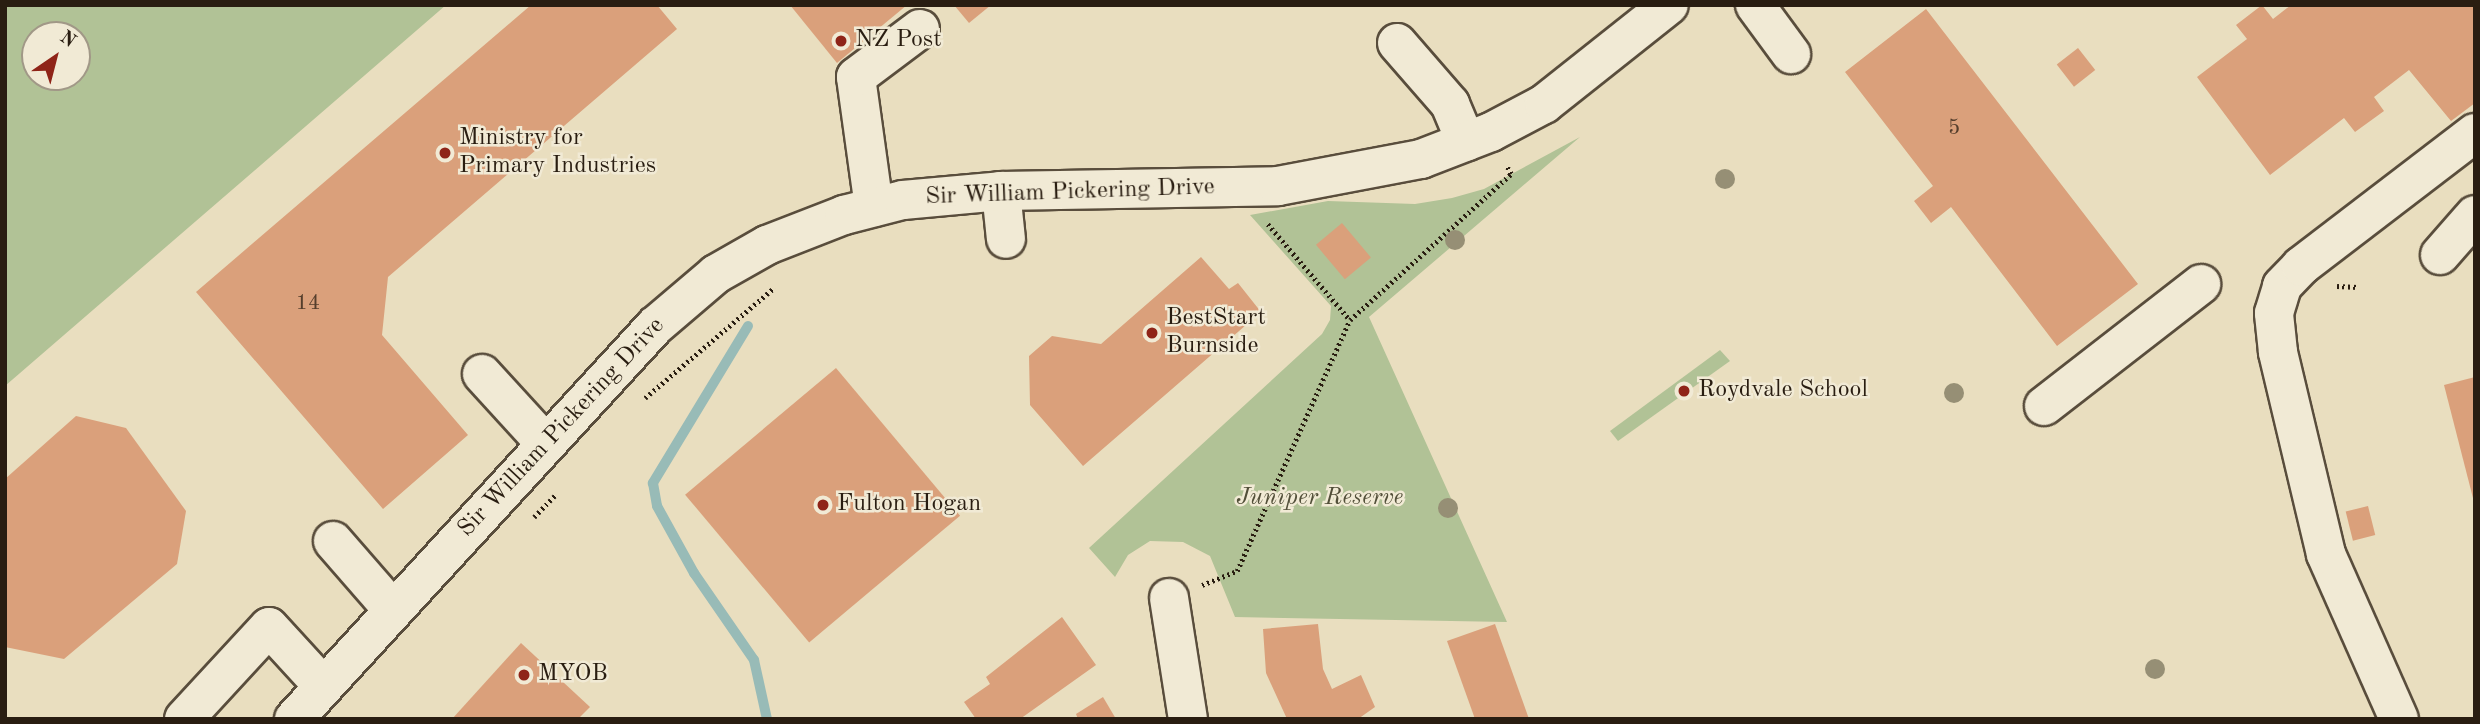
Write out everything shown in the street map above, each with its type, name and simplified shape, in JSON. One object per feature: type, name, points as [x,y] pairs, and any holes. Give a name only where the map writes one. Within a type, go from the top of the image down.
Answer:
[{"type":"street","name":"Sir William Pickering Drive","points":[[294,719],[655,326],[716,274],[767,245],[874,207],[1001,191],[1278,186],[1421,159],[1479,137],[1544,103],[1669,5]]},
{"type":"street","points":[[1755,5],[1791,54]]},
{"type":"street","points":[[874,207],[856,77],[920,29]]},
{"type":"street","points":[[1397,43],[1479,137]]},
{"type":"street","points":[[2399,719],[2326,554],[2278,352],[2274,313],[2282,286],[2301,266],[2475,133]]},
{"type":"street","points":[[1001,191],[1006,239]]},
{"type":"street","points":[[2440,255],[2475,215]]},
{"type":"street","points":[[2044,406],[2201,284]]},
{"type":"street","points":[[482,373],[546,444]]},
{"type":"street","points":[[334,541],[393,610]]},
{"type":"street","points":[[1170,598],[1175,663],[1188,719]]},
{"type":"street","points":[[184,719],[269,627],[323,687]]},
{"type":"path","points":[[1170,598],[1237,571],[1350,320],[1511,174],[1479,137]]},
{"type":"path","points":[[1259,212],[1350,320]]},
{"type":"path","points":[[636,406],[749,307]]},
{"type":"path","points":[[521,525],[542,513],[565,482]]},
{"type":"green space","points":[[5,5],[446,5],[5,386]]},
{"type":"green space","name":"Juniper Reserve","points":[[1580,137],[1369,317],[1507,622],[1235,617],[1210,556],[1183,542],[1150,541],[1128,555],[1115,577],[1089,548],[1322,334],[1330,320],[1331,306],[1250,215],[1328,201],[1415,204],[1452,198],[1484,189]]},
{"type":"green space","points":[[1720,350],[1730,361],[1618,441],[1610,431]]},
{"type":"building","name":"Ministry for Primary Industries","points":[[531,5],[657,5],[677,29],[388,277],[382,335],[468,435],[383,509],[196,292]]},
{"type":"building","name":"NZ Post","points":[[790,5],[907,5],[837,63]]},
{"type":"building","name":"NZ Post","points":[[954,5],[991,5],[969,23]]},
{"type":"building","points":[[2262,5],[2273,19],[2291,5],[2475,5],[2475,103],[2451,121],[2409,70],[2374,97],[2384,111],[2355,132],[2344,118],[2270,175],[2197,77],[2247,39],[2236,25]]},
{"type":"building","points":[[1926,9],[2138,284],[2057,346],[1951,207],[1931,223],[1914,201],[1933,186],[1845,72]]},
{"type":"building","points":[[2078,48],[2095,70],[2074,87],[2057,65]]},
{"type":"building","points":[[1342,223],[1371,257],[1345,279],[1316,245]]},
{"type":"building","name":"BestStart Burnside","points":[[1201,257],[1229,289],[1238,283],[1261,312],[1083,466],[1030,405],[1029,356],[1052,336],[1101,344]]},
{"type":"building","name":"Fulton Hogan","points":[[836,368],[960,516],[809,642],[685,495]]},
{"type":"building","points":[[2475,377],[2475,502],[2474,502],[2444,385]]},
{"type":"building","points":[[76,416],[126,428],[186,511],[177,564],[64,659],[5,647],[5,479]]},
{"type":"building","points":[[2368,506],[2375,535],[2353,541],[2346,512]]},
{"type":"building","points":[[1062,617],[1096,665],[1020,719],[976,719],[964,702],[990,684],[986,677]]},
{"type":"building","points":[[1318,624],[1323,669],[1332,689],[1361,675],[1375,707],[1358,719],[1287,719],[1266,673],[1263,629]]},
{"type":"building","points":[[1495,624],[1529,719],[1475,719],[1447,641]]},
{"type":"building","name":"MYOB","points":[[521,643],[590,707],[578,719],[452,719]]},
{"type":"building","points":[[1103,697],[1116,719],[1078,719],[1076,714]]},
{"type":"waterway","points":[[748,326],[653,483],[657,506],[694,573],[754,660],[767,719]]},
{"type":"place","name":"NZ Post","points":[[841,41]]},
{"type":"place","name":"Ministry for Primary Industries","points":[[445,153]]},
{"type":"place","name":"BestStart Burnside","points":[[1152,333]]},
{"type":"place","name":"Roydvale School","points":[[1684,391]]},
{"type":"place","name":"Fulton Hogan","points":[[823,505]]},
{"type":"place","name":"MYOB","points":[[524,675]]}]
